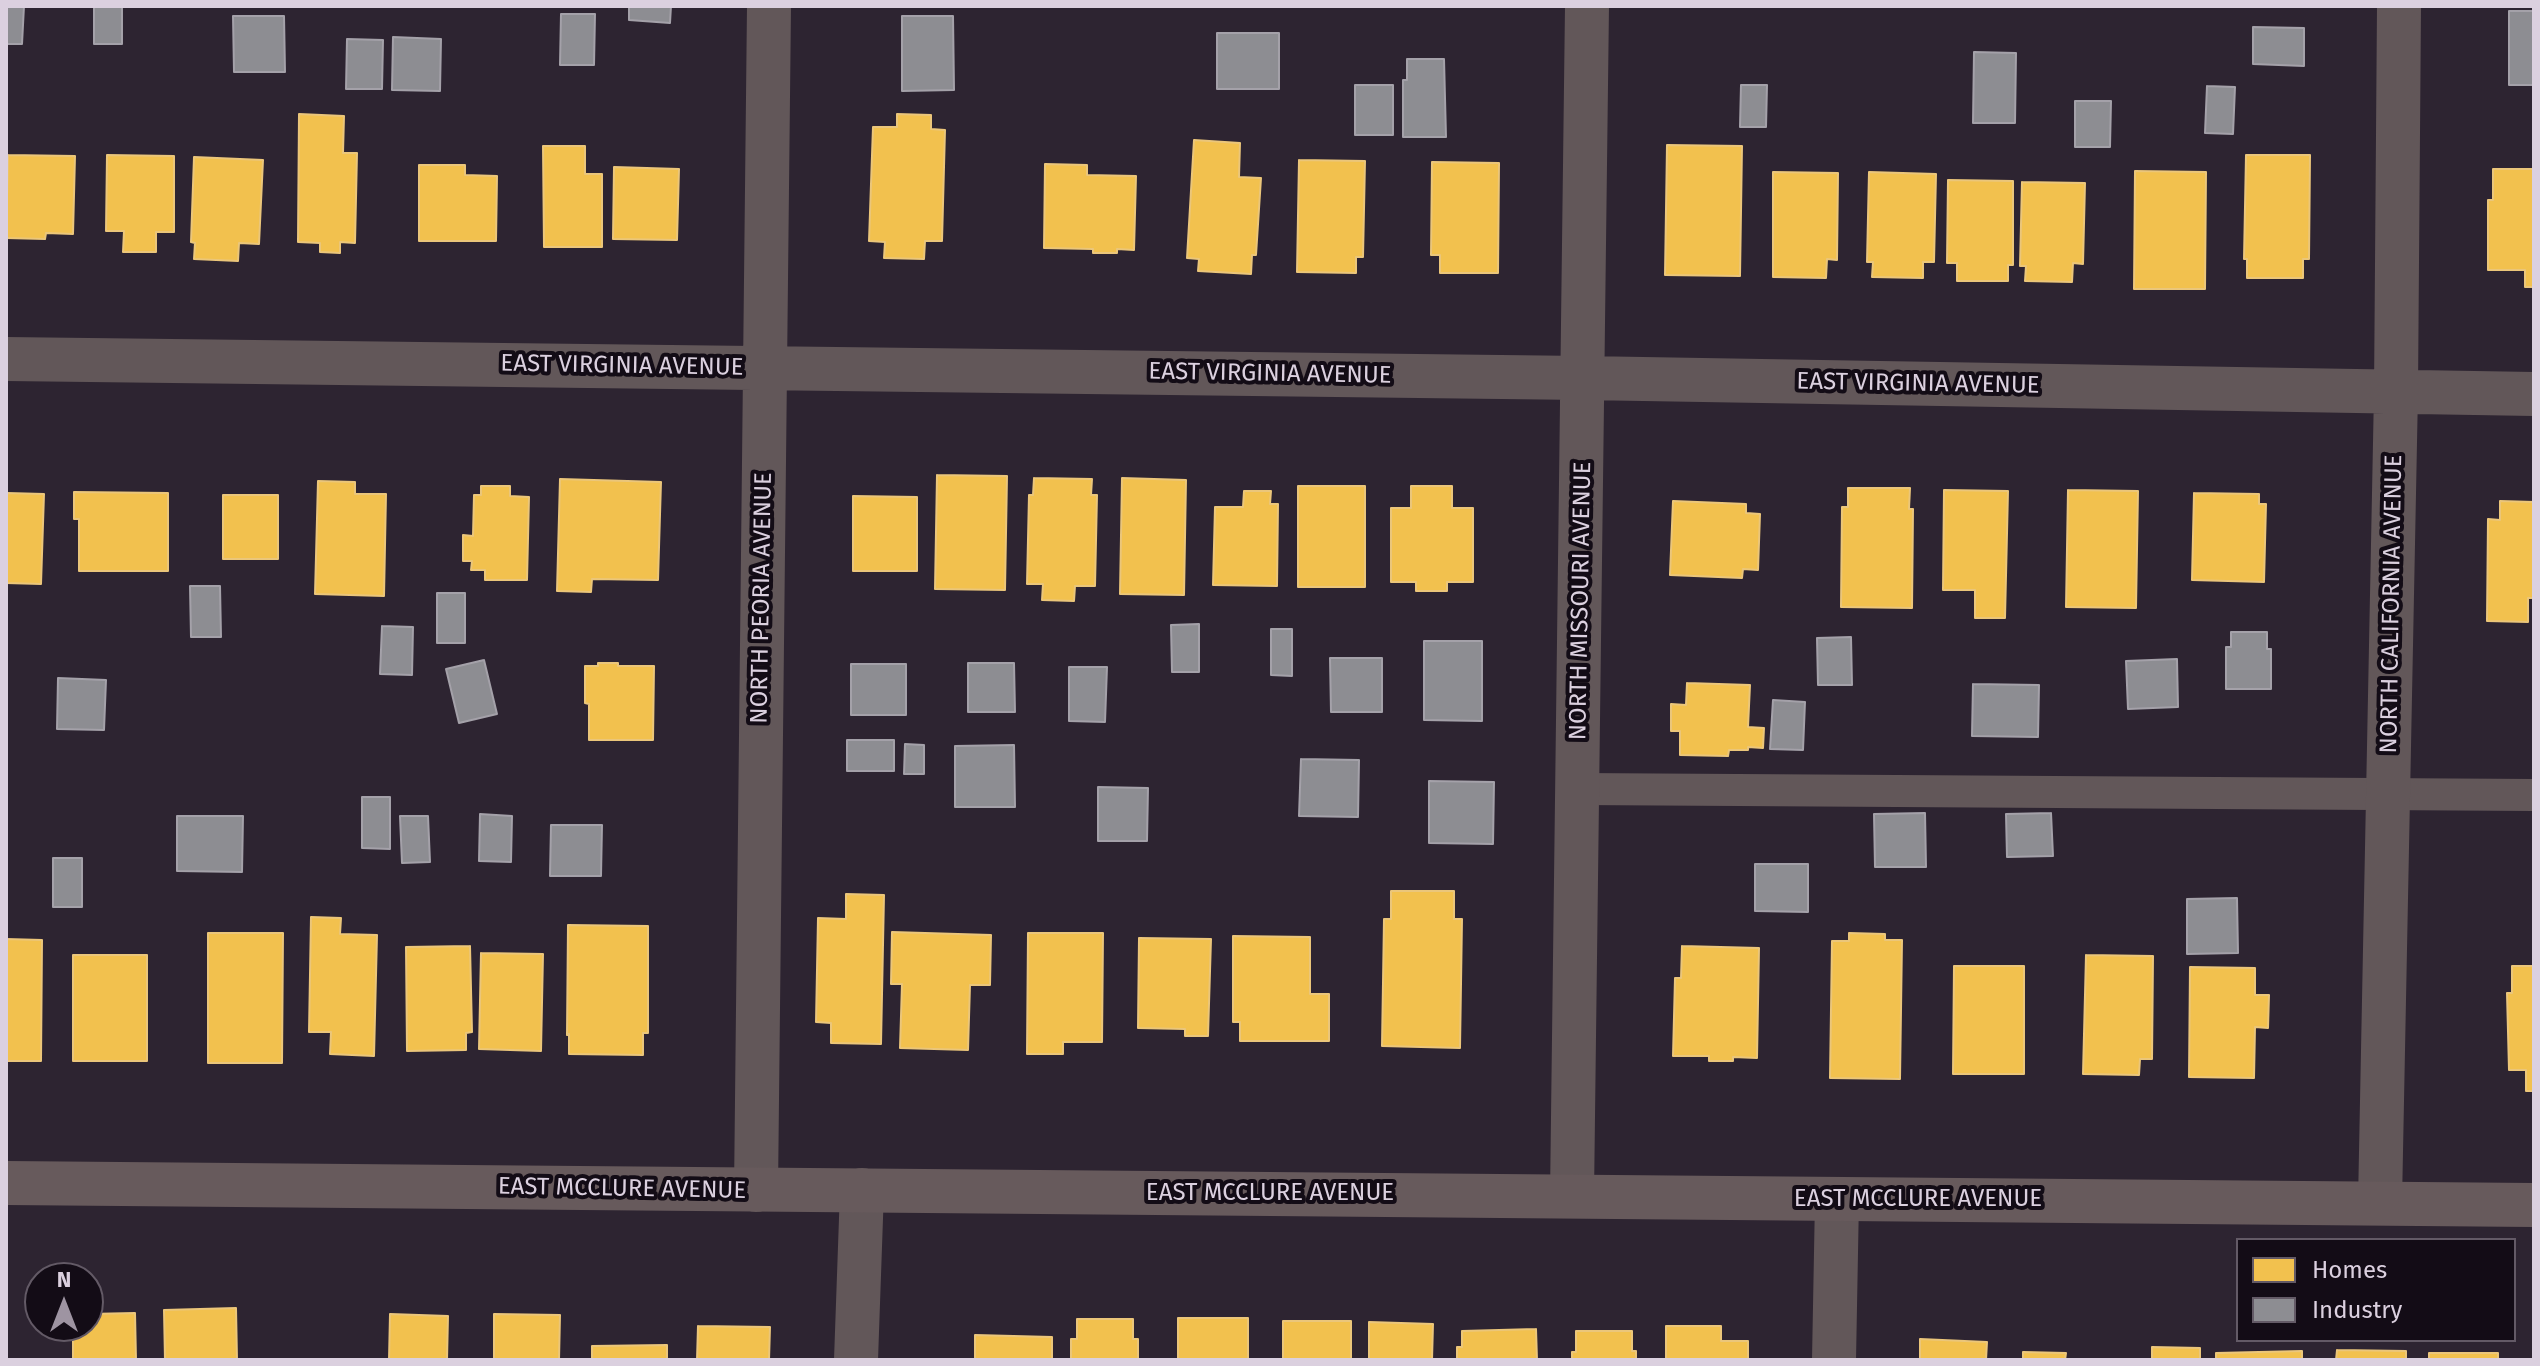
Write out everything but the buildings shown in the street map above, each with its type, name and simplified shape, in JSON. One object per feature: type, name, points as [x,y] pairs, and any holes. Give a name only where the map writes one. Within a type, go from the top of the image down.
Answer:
[{"type":"street","name":"NORTH PEORIA AVENUE","points":[[756,1190],[769,6]]},
{"type":"street","name":"NORTH MISSOURI AVENUE","points":[[1572,1195],[1587,6]]},
{"type":"street","name":"NORTH CALIFORNIA AVENUE","points":[[2380,1202],[2396,392],[2399,6]]},
{"type":"street","name":"EAST VIRGINIA AVENUE","points":[[6,359],[1584,378],[2534,394]]},
{"type":"street","name":"EAST MCCLURE AVENUE","points":[[6,1183],[2534,1205]]},
{"type":"street","points":[[856,1360],[862,1190]]},
{"type":"street","points":[[1834,1360],[1837,1199]]},
{"type":"lane","points":[[1578,789],[2534,795]]}]
